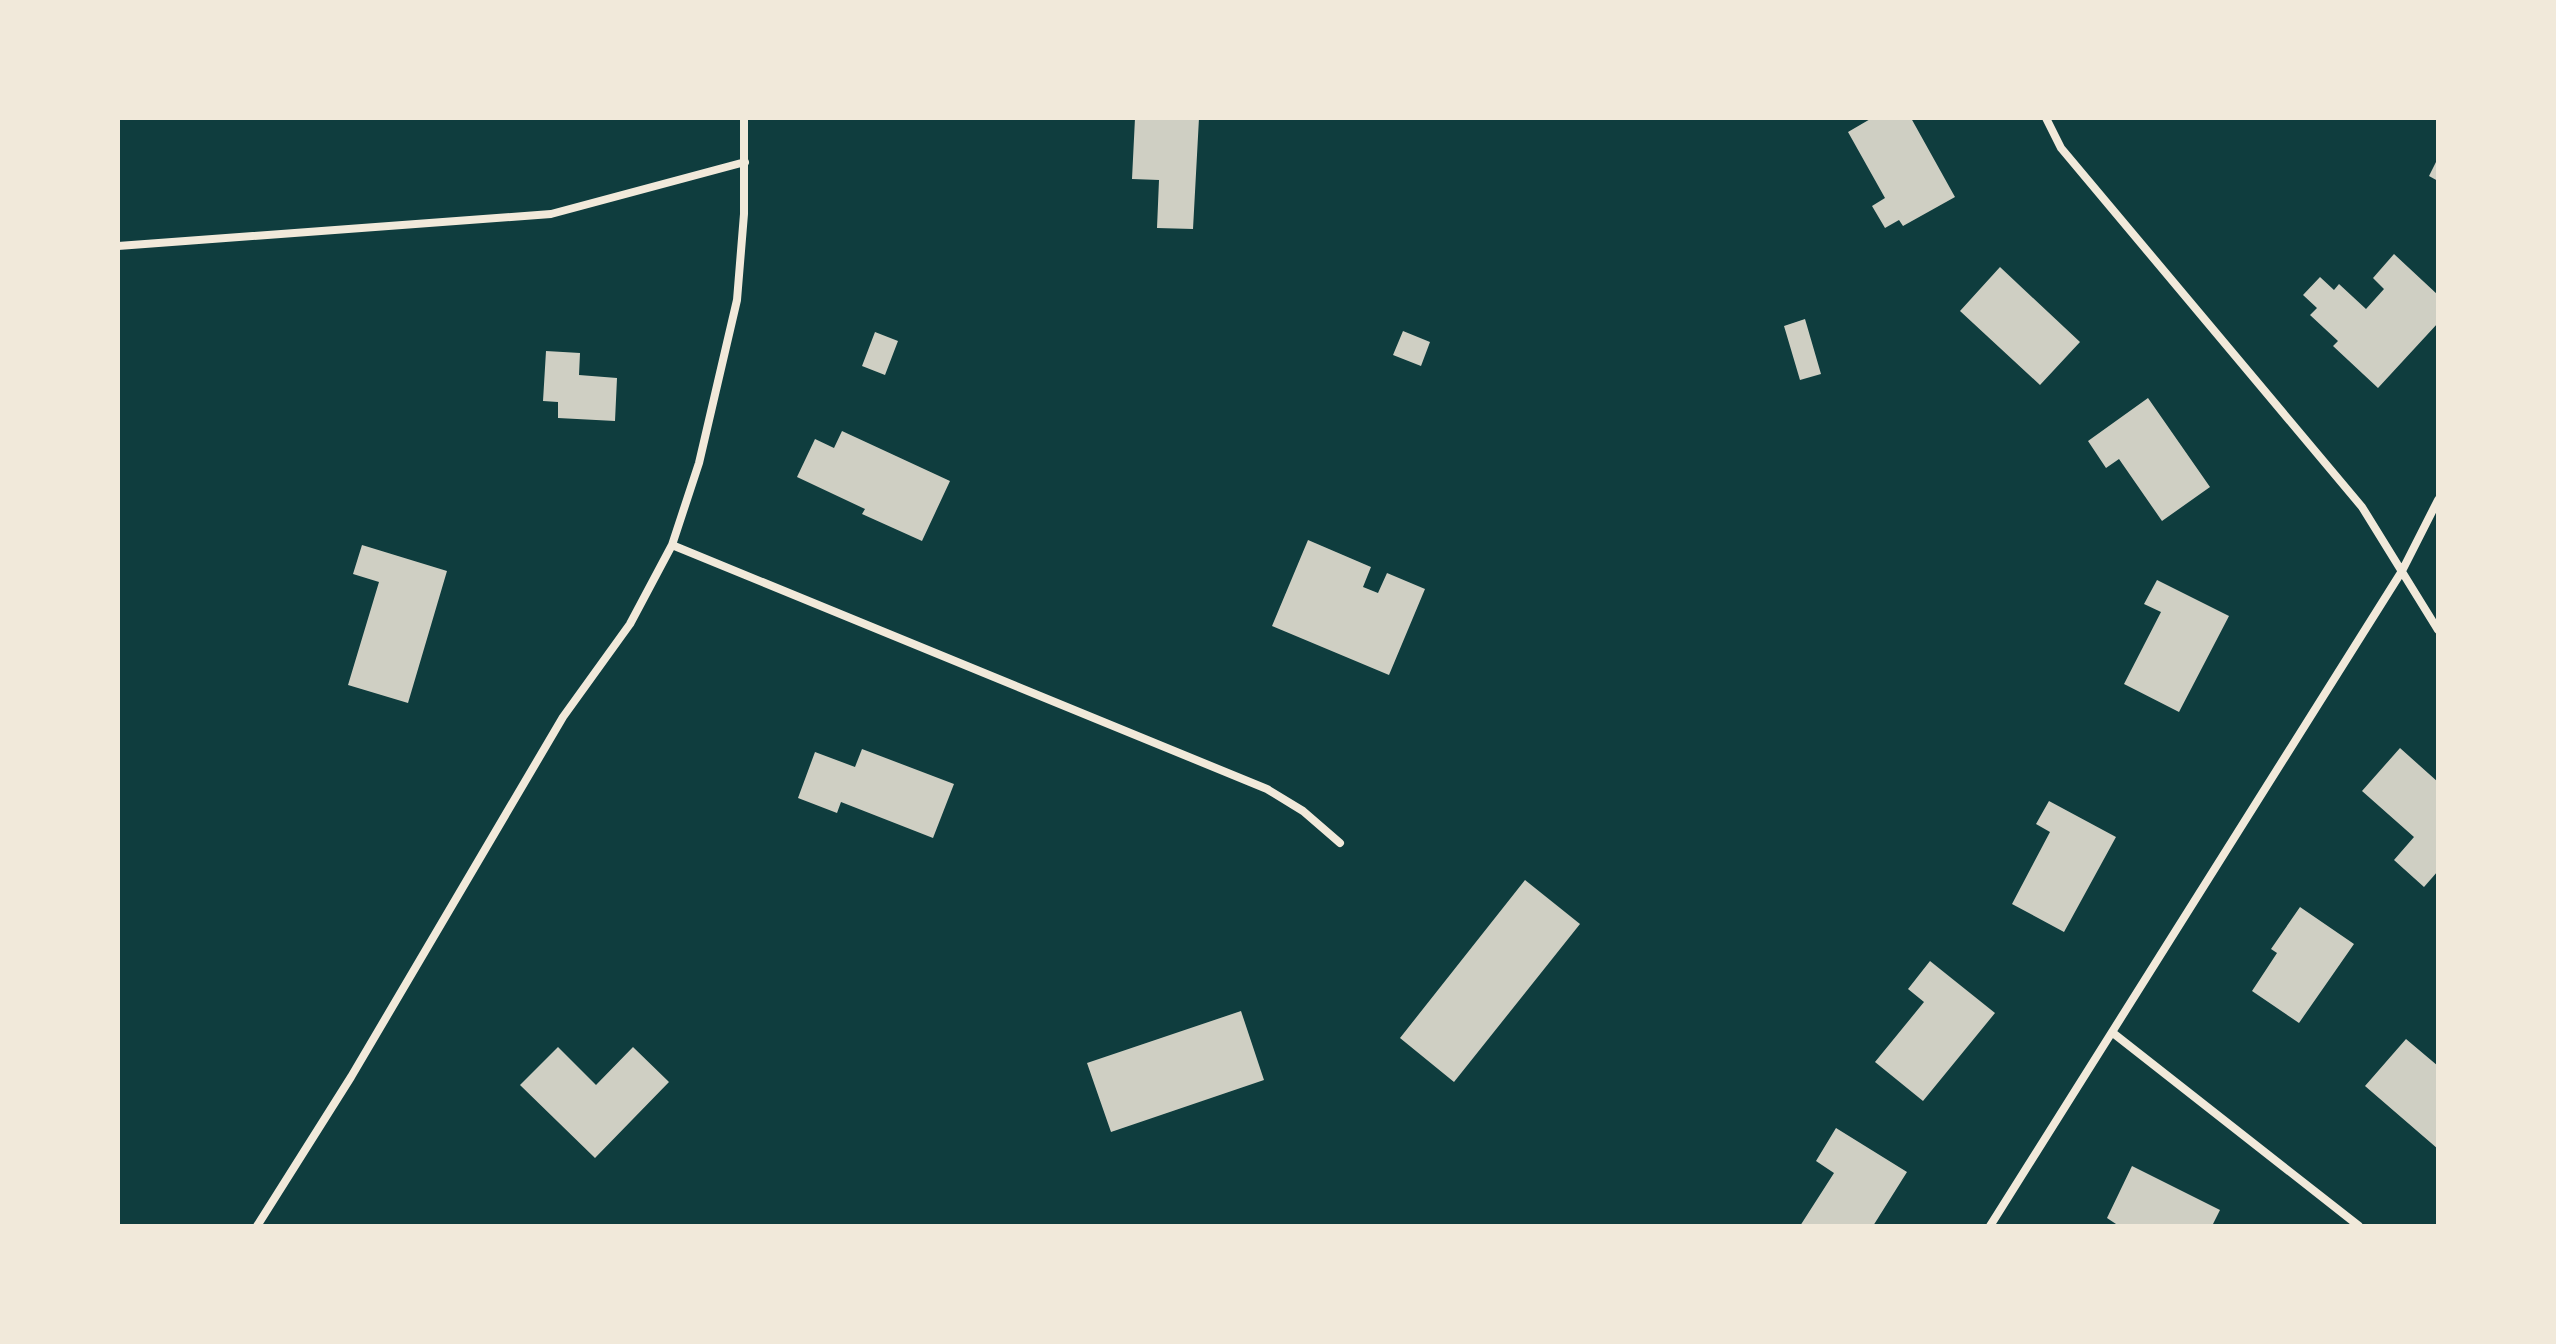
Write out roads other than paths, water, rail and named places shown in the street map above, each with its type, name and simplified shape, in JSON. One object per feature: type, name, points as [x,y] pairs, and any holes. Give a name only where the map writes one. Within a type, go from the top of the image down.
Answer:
[{"type":"street","points":[[257,1226],[351,1077],[563,717],[630,624],[672,545],[699,463],[737,300],[745,162],[744,118]]},
{"type":"street","points":[[2046,118],[2061,148],[2362,507],[2438,630]]},
{"type":"street","points":[[118,246],[551,214],[745,162]]},
{"type":"street","points":[[1990,1226],[2402,571],[2438,500]]},
{"type":"street","points":[[672,545],[1267,789],[1303,811],[1340,843]]},
{"type":"street","points":[[2113,1033],[2359,1226]]}]
